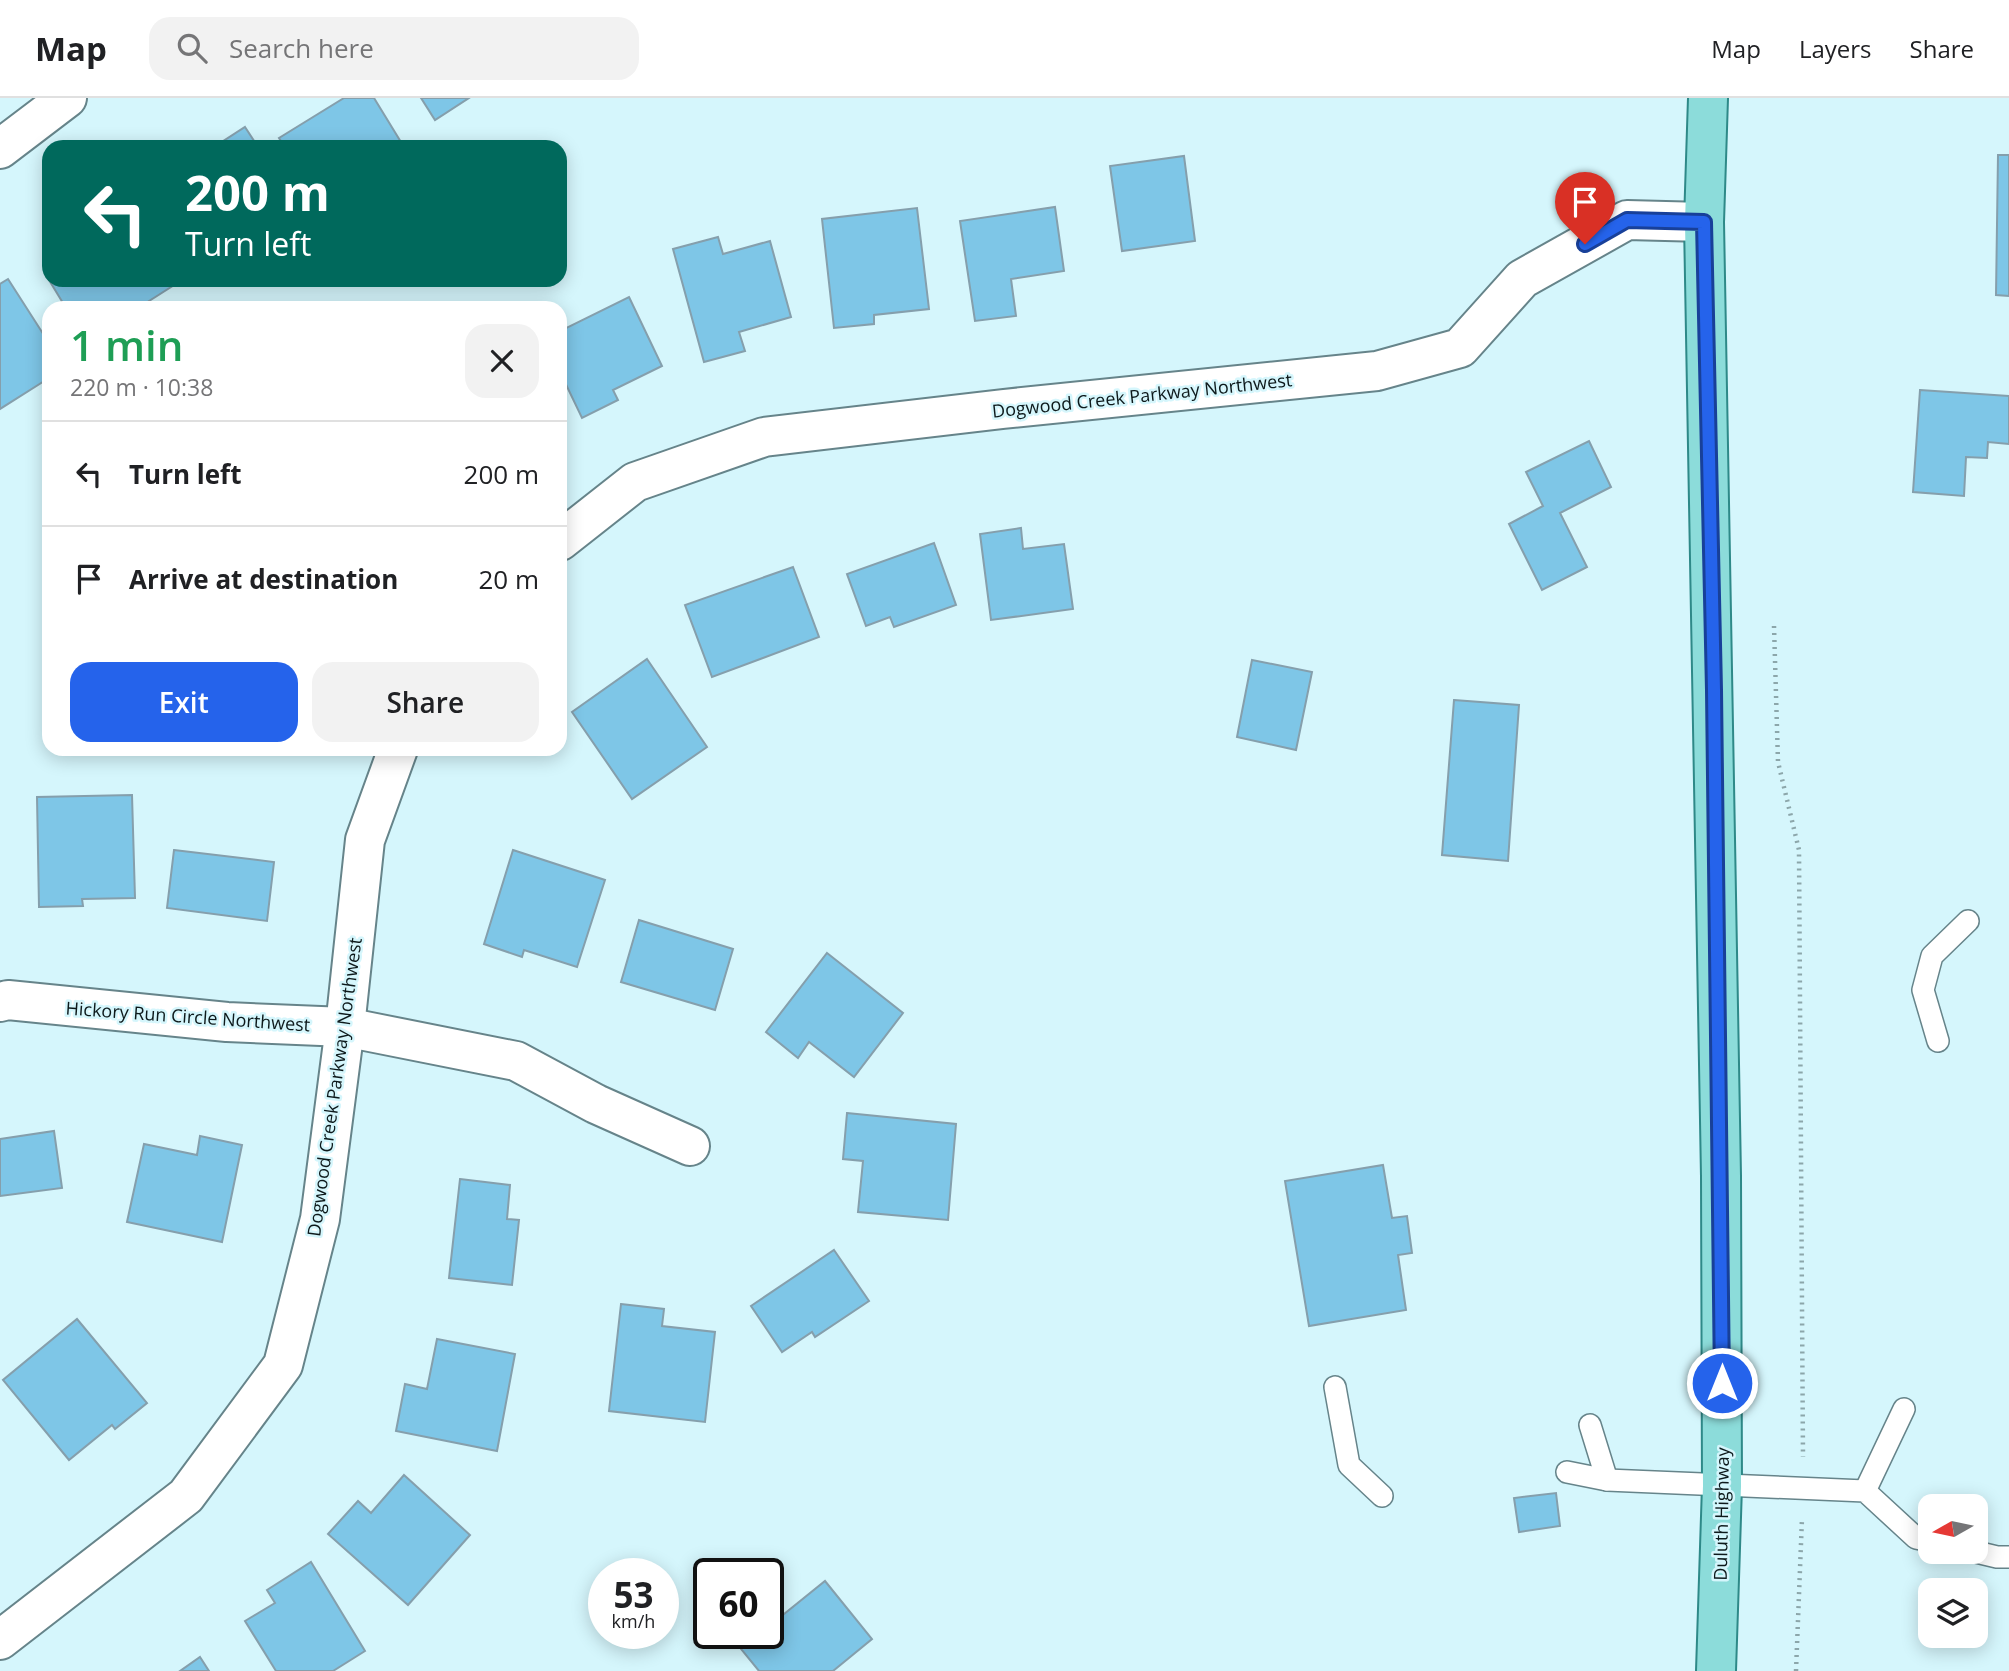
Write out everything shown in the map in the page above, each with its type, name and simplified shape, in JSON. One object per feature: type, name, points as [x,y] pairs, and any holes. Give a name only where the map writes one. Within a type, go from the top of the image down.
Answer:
[{"type":"main road","name":"Duluth Highway","points":[[1708,98],[1704,222],[1718,982],[1722,1486],[1716,1671]]},
{"type":"street","points":[[0,149],[67,98]]},
{"type":"street","name":"Dogwood Creek Parkway Northwest","points":[[567,535],[635,482],[764,437],[1003,409],[1377,371],[1460,348],[1522,279],[1627,220],[1704,222]]},
{"type":"street","name":"Dogwood Creek Parkway Northwest","points":[[0,1640],[186,1496],[283,1365],[320,1219],[345,1027],[365,840],[395,756]]},
{"type":"street","name":"Hickory Run Circle Northwest","points":[[0,1002],[8,1000],[227,1022],[345,1027],[516,1061],[596,1104],[690,1146]]},
{"type":"lane","points":[[1938,1041],[1923,990],[1932,956],[1968,921]]},
{"type":"lane","points":[[1335,1387],[1349,1465],[1382,1496]]},
{"type":"lane","points":[[1865,1491],[1904,1409]]},
{"type":"lane","points":[[1590,1425],[1607,1480]]},
{"type":"lane","points":[[1567,1472],[1607,1480],[1865,1491],[1918,1538]]},
{"type":"lane","points":[[1988,1555],[2009,1557]]},
{"type":"path","points":[[1774,626],[1778,762],[1799,850],[1803,1487],[1796,1671]]},
{"type":"building","points":[[344,98],[374,98],[400,140],[280,140],[279,138]]},
{"type":"building","points":[[421,98],[469,98],[435,120]]},
{"type":"building","points":[[245,127],[253,140],[225,140]]},
{"type":"building","points":[[1998,155],[2009,155],[2009,296],[1996,295]]},
{"type":"building","points":[[1184,156],[1195,241],[1122,251],[1110,166]]},
{"type":"building","points":[[1055,207],[1064,271],[1011,279],[1016,316],[975,321],[960,221]]},
{"type":"building","points":[[917,208],[929,309],[874,315],[874,324],[834,328],[822,219]]},
{"type":"building","points":[[718,237],[723,254],[770,241],[791,317],[739,332],[745,351],[704,362],[673,249]]},
{"type":"building","points":[[8,279],[42,332],[42,382],[0,409],[0,284]]},
{"type":"building","points":[[53,287],[171,287],[149,301],[62,301]]},
{"type":"building","points":[[629,297],[662,366],[613,390],[618,400],[582,418],[567,387],[567,328]]},
{"type":"building","points":[[1920,390],[2009,396],[2009,444],[1988,442],[1987,458],[1966,457],[1964,496],[1913,492]]},
{"type":"building","points":[[1589,441],[1611,487],[1560,513],[1587,567],[1542,590],[1509,524],[1543,506],[1526,472]]},
{"type":"building","points":[[1021,528],[1023,549],[1064,544],[1073,609],[991,620],[980,534]]},
{"type":"building","points":[[934,543],[956,605],[894,627],[890,617],[866,626],[847,574]]},
{"type":"building","points":[[793,567],[819,637],[712,677],[685,605]]},
{"type":"building","points":[[647,659],[707,747],[632,799],[572,712]]},
{"type":"building","points":[[1252,660],[1312,672],[1296,750],[1237,737]]},
{"type":"building","points":[[1454,700],[1519,705],[1508,861],[1442,855]]},
{"type":"building","points":[[132,795],[135,898],[82,899],[83,906],[39,907],[37,797]]},
{"type":"building","points":[[174,850],[274,862],[267,921],[167,908]]},
{"type":"building","points":[[513,850],[605,880],[577,967],[524,950],[522,957],[484,944]]},
{"type":"building","points":[[639,920],[733,949],[715,1010],[621,982]]},
{"type":"building","points":[[827,953],[903,1013],[854,1077],[809,1042],[798,1058],[766,1032]]},
{"type":"building","points":[[847,1113],[956,1124],[948,1220],[858,1212],[863,1161],[843,1159]]},
{"type":"building","points":[[54,1131],[62,1188],[0,1196],[0,1139]]},
{"type":"building","points":[[200,1136],[242,1145],[222,1242],[127,1222],[144,1144],[197,1155]]},
{"type":"building","points":[[1383,1165],[1392,1218],[1407,1216],[1412,1253],[1398,1255],[1406,1310],[1309,1326],[1285,1181]]},
{"type":"building","points":[[460,1179],[510,1185],[507,1219],[519,1220],[512,1285],[449,1278]]},
{"type":"building","points":[[834,1250],[869,1301],[815,1337],[812,1332],[782,1352],[751,1306]]},
{"type":"building","points":[[621,1304],[664,1309],[662,1326],[715,1332],[705,1422],[609,1411]]},
{"type":"building","points":[[77,1319],[147,1403],[115,1429],[112,1425],[69,1460],[3,1380]]},
{"type":"building","points":[[437,1339],[515,1354],[497,1451],[396,1431],[405,1384],[427,1389]]},
{"type":"building","points":[[404,1475],[470,1535],[408,1605],[328,1534],[358,1501],[371,1513]]},
{"type":"building","points":[[1556,1493],[1560,1526],[1519,1532],[1514,1498]]},
{"type":"building","points":[[311,1562],[365,1651],[333,1671],[276,1671],[245,1621],[275,1603],[267,1590]]},
{"type":"building","points":[[825,1581],[872,1639],[833,1671],[759,1671],[741,1649],[784,1649],[784,1614]]},
{"type":"building","points":[[200,1657],[209,1671],[180,1671]]},
{"type":"route","points":[[1585,244],[1627,220],[1704,222],[1714,690],[1722,1383]]}]
